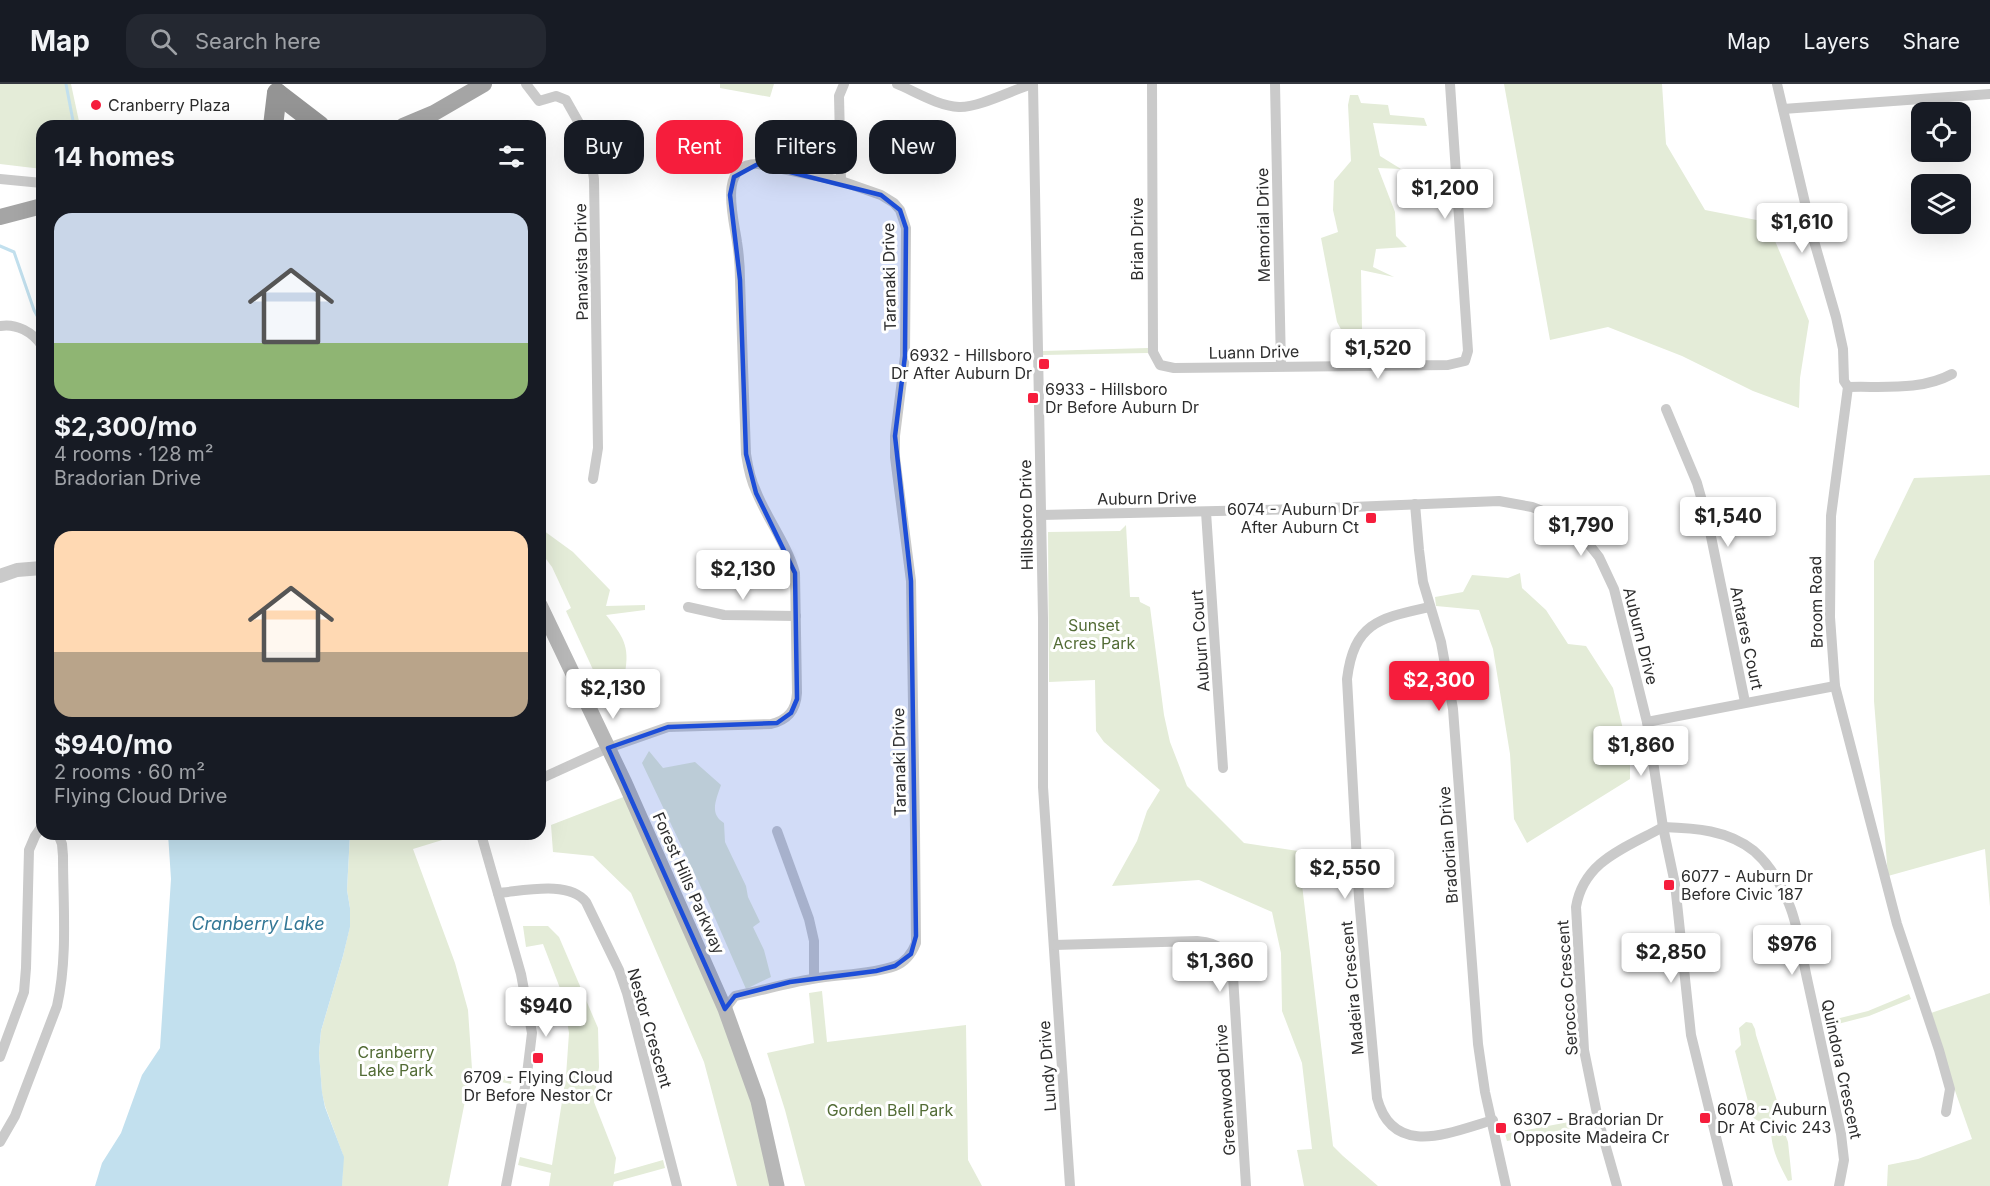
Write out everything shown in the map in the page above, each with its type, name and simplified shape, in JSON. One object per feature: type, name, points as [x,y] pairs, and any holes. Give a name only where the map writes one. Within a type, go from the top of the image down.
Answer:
[{"type":"highway","points":[[273,120],[275,88]]},
{"type":"highway","points":[[275,88],[295,120]]},
{"type":"highway","points":[[275,88],[313,120]]},
{"type":"main road","points":[[416,120],[484,84]]},
{"type":"main road","points":[[0,217],[36,208]]},
{"type":"main road","name":"Forest Hills Parkway","points":[[546,618],[608,748],[725,1009],[758,1101],[777,1186]]},
{"type":"street","name":"Panavista Drive","points":[[526,84],[539,101],[556,96],[566,100],[585,137],[593,166],[598,448],[593,479]]},
{"type":"street","points":[[841,181],[839,96],[844,84]]},
{"type":"street","points":[[897,84],[958,107],[975,104],[1032,84]]},
{"type":"street","name":"Hillsboro Drive","points":[[1032,84],[1041,515],[1043,787],[1054,945]]},
{"type":"street","name":"Brian Drive","points":[[1152,84],[1153,352],[1155,357]]},
{"type":"street","name":"Memorial Drive","points":[[1275,84],[1281,366]]},
{"type":"street","name":"Luann Drive","points":[[1155,357],[1160,365],[1174,368],[1448,365],[1465,361],[1468,351],[1450,84]]},
{"type":"street","name":"Broom Road","points":[[1777,84],[1814,241],[1836,317],[1843,349],[1844,381],[1848,387],[1831,516],[1830,617],[1835,686],[1897,924],[1940,1050],[1950,1089],[1946,1112]]},
{"type":"street","points":[[1783,109],[1990,94]]},
{"type":"street","name":"Taranaki Drive","points":[[608,748],[668,727],[771,724],[783,720],[794,708],[797,699],[796,583],[790,558],[756,493],[746,454],[741,280],[730,190],[734,177],[740,170],[753,164],[841,181],[889,199],[900,210],[906,228],[905,356],[894,436],[911,581],[916,936],[910,954],[895,966],[876,971],[790,982],[767,990],[735,996],[725,1009]]},
{"type":"street","points":[[0,179],[36,182]]},
{"type":"street","points":[[0,326],[15,326],[24,329],[36,340]]},
{"type":"street","points":[[1848,387],[1920,386],[1952,374]]},
{"type":"street","name":"Antares Court","points":[[1666,408],[1703,502],[1745,702]]},
{"type":"street","name":"Auburn Drive","points":[[1041,515],[1206,512],[1499,501],[1519,504],[1550,514],[1582,537],[1599,558],[1611,581],[1647,722],[1663,828],[1675,885],[1691,1035],[1728,1186]]},
{"type":"street","name":"Bradorian Drive","points":[[1415,504],[1419,550],[1430,607],[1441,642],[1453,709],[1477,1033],[1485,1092],[1506,1186]]},
{"type":"street","name":"Auburn Court","points":[[1206,512],[1223,768]]},
{"type":"street","points":[[0,576],[17,570],[36,568]]},
{"type":"street","points":[[688,607],[724,615],[796,616]]},
{"type":"street","name":"Madeira Crescent","points":[[1430,607],[1388,616],[1372,625],[1354,647],[1347,679],[1359,898],[1377,1098],[1384,1117],[1399,1130],[1415,1137],[1427,1138],[1493,1120]]},
{"type":"street","points":[[1647,722],[1835,686]]},
{"type":"street","points":[[546,776],[608,748]]},
{"type":"street","name":"Serocco Crescent","points":[[1617,1186],[1598,1119],[1584,1050],[1576,907],[1582,885],[1599,864],[1663,828]]},
{"type":"street","name":"Quindora Crescent","points":[[1663,828],[1707,830],[1734,840],[1758,855],[1781,886],[1790,906],[1798,939],[1841,1134],[1844,1160],[1839,1186]]},
{"type":"street","points":[[777,831],[809,919],[814,941],[814,978]]},
{"type":"street","points":[[0,1057],[24,992],[29,850],[36,834]]},
{"type":"street","points":[[0,1141],[15,1116],[60,993],[63,970],[63,856],[60,840]]},
{"type":"street","points":[[483,840],[526,997],[532,1033],[526,1082],[506,1186]]},
{"type":"street","name":"Nestor Crescent","points":[[498,893],[561,888],[577,893],[586,902],[627,993],[677,1186]]},
{"type":"street","name":"Greenwood Drive","points":[[1054,945],[1197,941],[1217,945],[1229,956],[1233,976],[1246,1186]]},
{"type":"street","name":"Lundy Drive","points":[[1054,945],[1070,1186]]},
{"type":"highlighted area","points":[[758,164],[881,195],[900,210],[906,228],[905,356],[895,436],[911,581],[916,936],[911,954],[895,966],[876,971],[790,982],[735,996],[725,1009],[608,748],[668,727],[777,723],[791,713],[797,699],[795,573],[756,493],[746,454],[740,280],[730,195],[734,177]]},
{"type":"green space","points":[[0,84],[71,84],[79,120],[36,120],[36,168],[0,164]]},
{"type":"green space","points":[[720,84],[774,84],[770,97],[720,88]]},
{"type":"green space","points":[[1504,84],[1662,84],[1666,144],[1705,210],[1767,222],[1809,321],[1800,378],[1799,408],[1753,391],[1682,356],[1608,327],[1550,340]]},
{"type":"green space","points":[[1350,95],[1358,95],[1361,103],[1388,105],[1390,115],[1424,118],[1427,126],[1373,123],[1380,156],[1401,169],[1378,168],[1395,212],[1396,236],[1407,247],[1376,249],[1373,267],[1394,277],[1361,270],[1362,329],[1357,334],[1342,331],[1337,322],[1321,238],[1338,232],[1333,210],[1334,181],[1351,161],[1348,105]]},
{"type":"green space","points":[[1148,348],[1148,353],[1043,355],[1043,351]]},
{"type":"green space","points":[[1990,475],[1990,907],[1985,849],[1888,876],[1874,701],[1874,561],[1914,478]]},
{"type":"green space","name":"Sunset Acres Park","points":[[1126,525],[1130,597],[1139,597],[1140,602],[1150,607],[1164,715],[1170,742],[1187,786],[1244,843],[1298,851],[1333,1146],[1378,1186],[1304,1186],[1297,1150],[1312,1149],[1302,1063],[1282,1011],[1281,953],[1272,912],[1199,880],[1112,886],[1137,841],[1147,811],[1160,790],[1104,742],[1096,731],[1095,680],[1049,682],[1048,532],[1120,531]]},
{"type":"green space","points":[[546,532],[573,552],[610,590],[606,606],[645,605],[645,610],[606,615],[617,629],[626,648],[625,673],[595,674],[566,611],[571,608],[546,559]]},
{"type":"green space","points":[[1520,573],[1522,588],[1546,610],[1568,644],[1586,646],[1613,688],[1630,758],[1630,779],[1527,843],[1514,819],[1510,754],[1493,649],[1479,610],[1436,606],[1435,597],[1463,592],[1472,575],[1508,578]]},
{"type":"green space","points":[[649,751],[663,768],[695,762],[721,785],[715,806],[716,815],[724,823],[725,842],[760,922],[753,927],[764,950],[771,977],[746,989],[708,902],[642,763]]},
{"type":"green space","points":[[626,796],[700,960],[749,1085],[775,1186],[737,1186],[704,1062],[631,893],[593,856],[553,852],[551,825]]},
{"type":"green space","name":"Cranberry Lake Park","points":[[350,840],[442,840],[413,849],[455,963],[468,1010],[472,1069],[512,1078],[511,1084],[470,1076],[448,1186],[342,1186],[343,1155],[325,1106],[319,1053],[321,1031],[350,926],[347,890]]},
{"type":"green space","points":[[523,926],[548,926],[559,937],[598,1028],[599,1067],[594,1102],[616,1158],[614,1174],[663,1160],[665,1168],[614,1182],[613,1186],[549,1186],[551,1173],[518,1165],[520,1157],[552,1165],[566,1076],[569,1033],[563,996],[543,944],[526,947]]},
{"type":"green space","name":"Gorden Bell Park","points":[[822,991],[827,1042],[966,1025],[968,1160],[982,1186],[805,1186],[767,1053],[814,1043],[809,993]]},
{"type":"green space","points":[[1990,993],[1990,1186],[1887,1186],[1888,1165],[1918,1159],[1972,1139],[1928,1014]]},
{"type":"green space","points":[[1909,994],[1911,999],[1869,1016],[1826,1027],[1824,1022],[1868,1011]]},
{"type":"green space","points":[[1746,1022],[1752,1023],[1755,1029],[1778,1104],[1773,1110],[1776,1127],[1784,1131],[1788,1142],[1792,1180],[1788,1181],[1774,1150],[1771,1129],[1752,1117],[1735,1051],[1741,1045],[1739,1028]]},
{"type":"green space","points":[[1590,1118],[1591,1124],[1507,1141],[1505,1134]]},
{"type":"water","name":"Cranberry Lake","points":[[168,840],[350,840],[347,890],[350,927],[321,1031],[319,1053],[325,1107],[344,1157],[342,1186],[95,1186],[102,1163],[121,1133],[142,1075],[160,1048],[171,879]]},
{"type":"waterway","points":[[66,84],[73,120]]},
{"type":"waterway","points":[[0,246],[14,252],[36,314]]},
{"type":"place","name":"Cranberry Plaza","points":[[96,105]]},
{"type":"place","name":"6932 - Hillsboro Dr After Auburn Dr","points":[[1044,364]]},
{"type":"place","name":"6933 - Hillsboro Dr Before Auburn Dr","points":[[1033,398]]},
{"type":"place","name":"6074 - Auburn Dr After Auburn Ct","points":[[1371,518]]},
{"type":"place","name":"6077 - Auburn Dr Before Civic 187","points":[[1669,885]]},
{"type":"place","name":"6709 - Flying Cloud Dr Before Nestor Cr","points":[[538,1058]]},
{"type":"place","name":"6078 - Auburn Dr At Civic 243","points":[[1705,1118]]},
{"type":"place","name":"6307 - Bradorian Dr Opposite Madeira Cr","points":[[1501,1128]]}]
